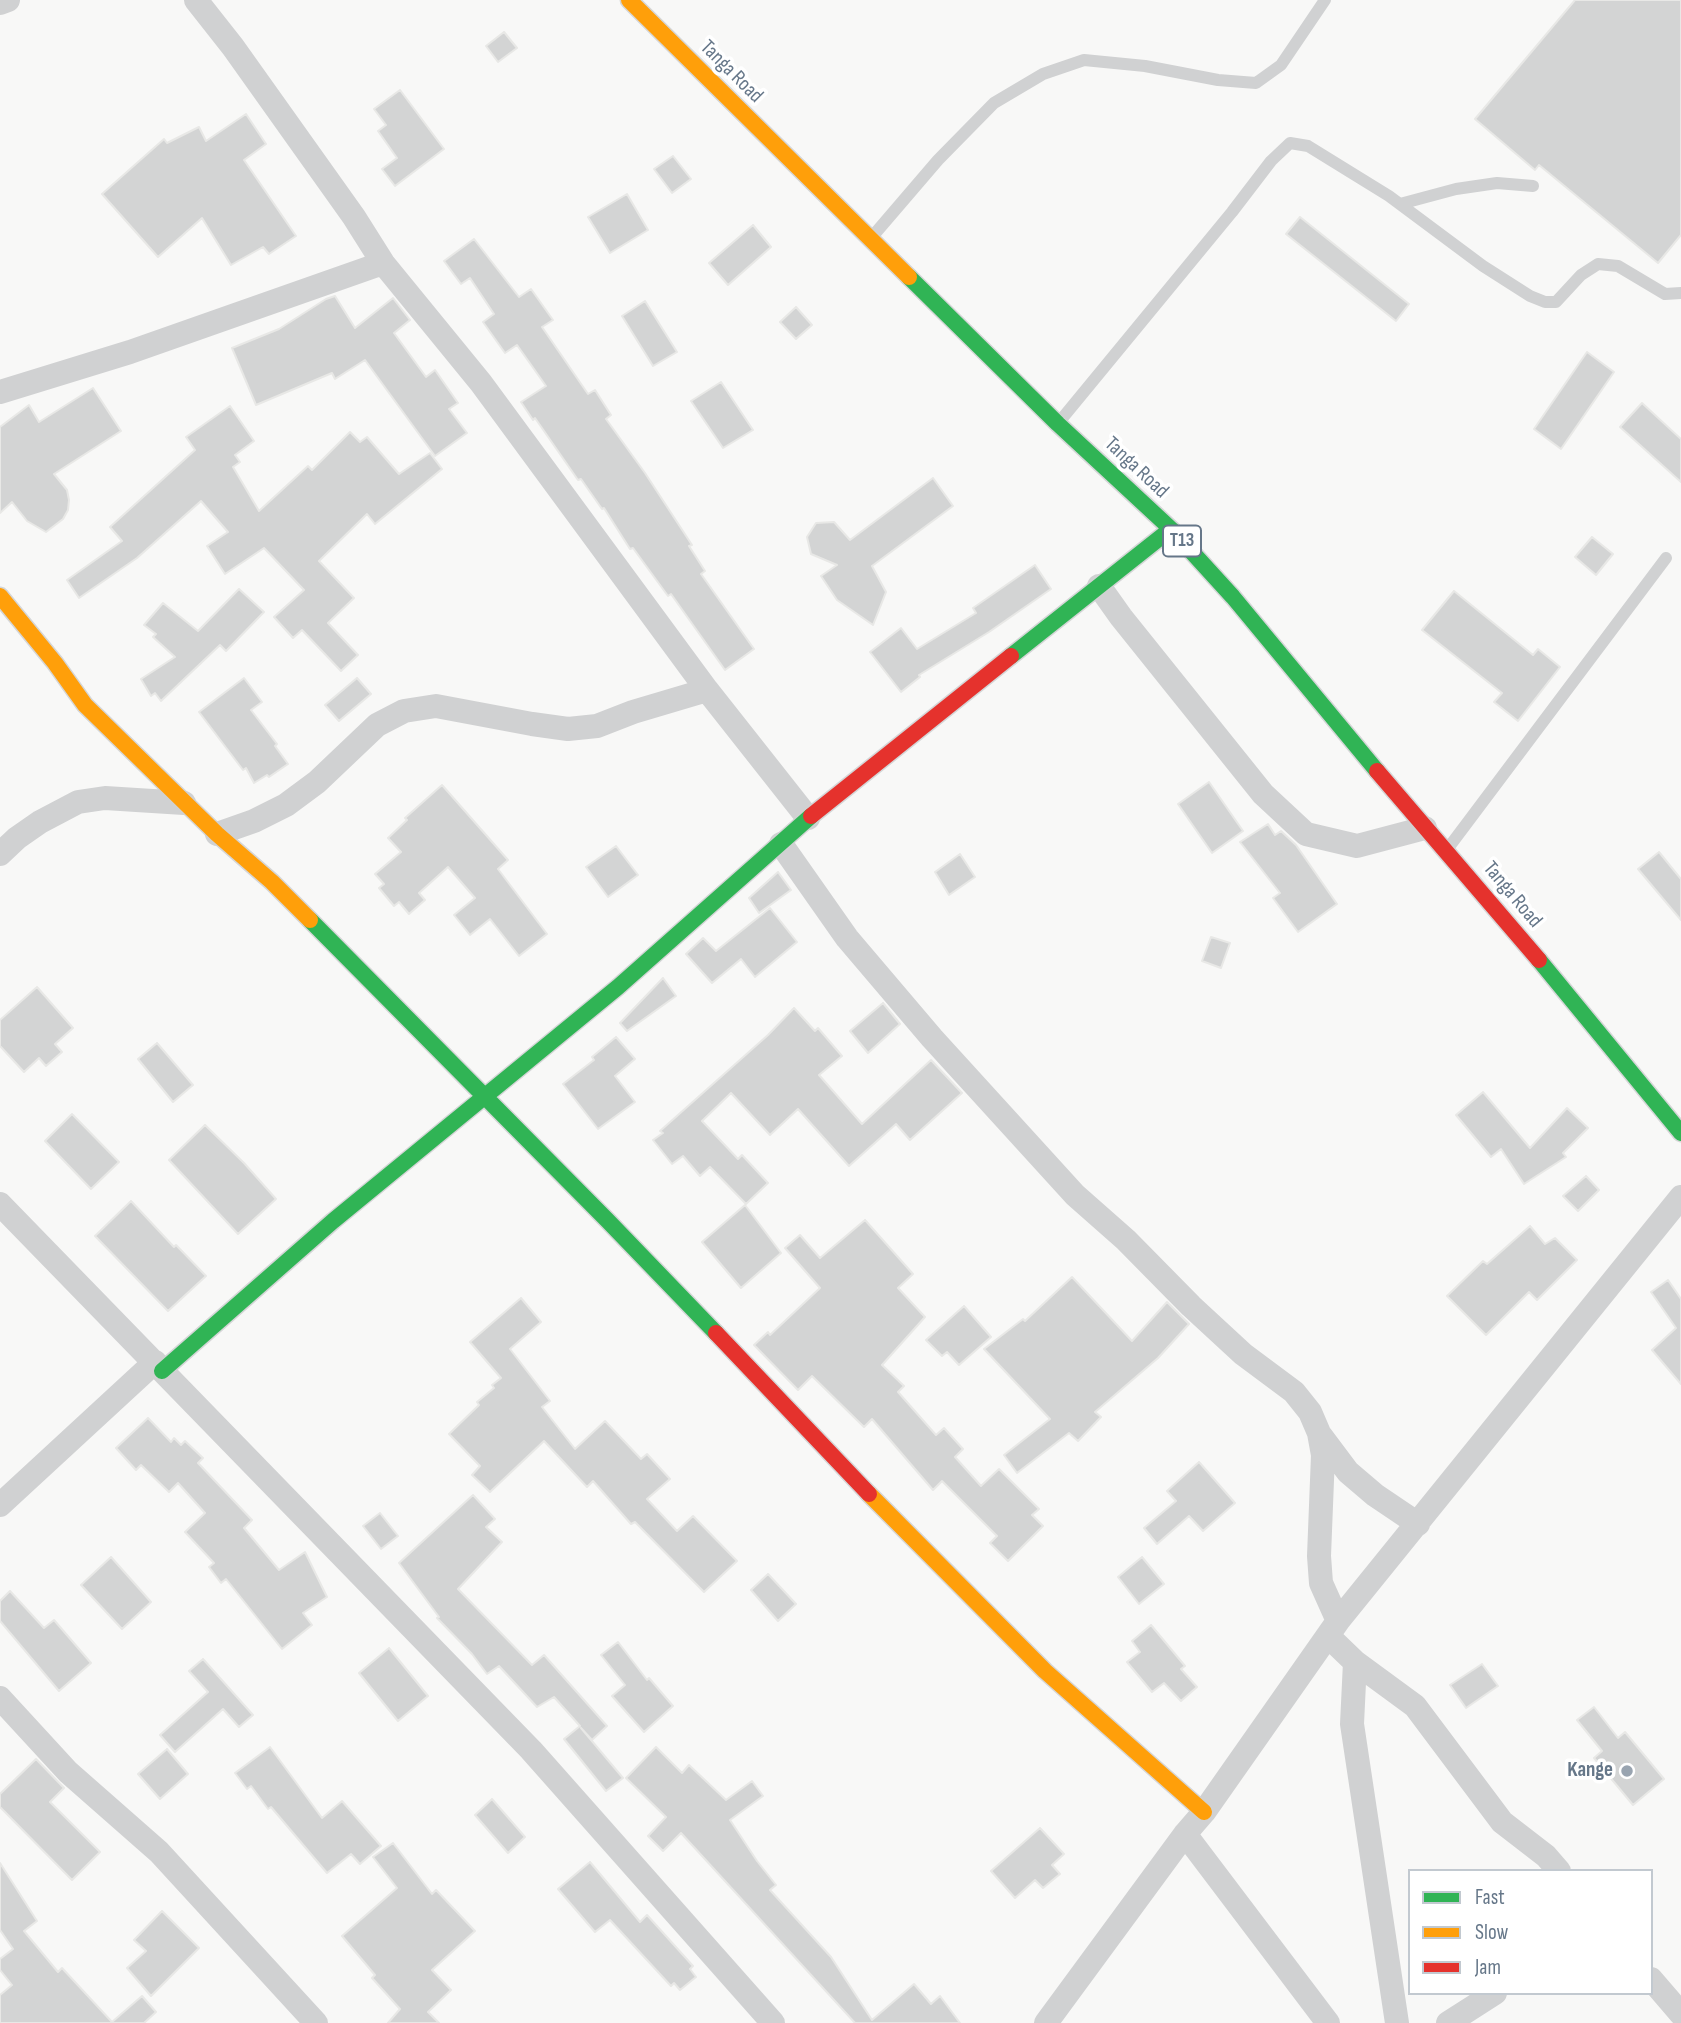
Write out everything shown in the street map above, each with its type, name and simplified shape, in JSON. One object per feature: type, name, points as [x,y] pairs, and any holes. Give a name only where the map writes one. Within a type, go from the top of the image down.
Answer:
[{"type":"main road","name":"Tanga Road","points":[[629,0],[1058,424],[1171,529],[1233,597],[1424,828],[1447,850],[1681,1133]]},
{"type":"main road","points":[[158,1366],[618,988],[808,818],[1171,529]]},
{"type":"main road","points":[[0,596],[85,705],[184,803],[272,882],[608,1221],[911,1537],[1045,1671],[1204,1812]]},
{"type":"street","points":[[0,3],[8,0]]},
{"type":"street","points":[[195,0],[233,47],[354,217],[383,264],[481,383],[708,690],[808,818]]},
{"type":"street","points":[[0,392],[130,352],[383,264]]},
{"type":"street","points":[[1099,586],[1263,794],[1306,834],[1357,846],[1424,828]]},
{"type":"street","points":[[217,834],[254,821],[286,805],[317,782],[377,726],[404,711],[436,706],[568,729],[597,726],[633,712],[708,690]]},
{"type":"street","points":[[0,854],[40,822],[78,802],[105,798],[184,803]]},
{"type":"street","points":[[781,844],[847,938],[932,1038],[1075,1195],[1126,1240],[1191,1307],[1243,1354],[1294,1392],[1310,1412],[1319,1433],[1323,1455],[1319,1556],[1321,1583],[1333,1628],[1355,1662],[1415,1706],[1502,1822],[1546,1856],[1557,1869]]},
{"type":"street","points":[[1046,2023],[1204,1812],[1333,1628],[1681,1197]]},
{"type":"street","points":[[0,1204],[531,1750],[773,2023]]},
{"type":"street","points":[[0,1505],[158,1366]]},
{"type":"street","points":[[1319,1433],[1348,1472],[1375,1495],[1418,1524]]},
{"type":"street","points":[[1355,1662],[1352,1724],[1397,2023]]},
{"type":"street","points":[[0,1698],[68,1772],[159,1852],[316,2023]]},
{"type":"street","points":[[1185,1834],[1328,2023]]},
{"type":"street","points":[[1653,1981],[1681,2014]]},
{"type":"street","points":[[1448,2023],[1492,1995]]},
{"type":"lane","points":[[870,240],[938,160],[994,103],[1043,74],[1084,61],[1145,66],[1218,80],[1256,83],[1280,65],[1325,0]]},
{"type":"lane","points":[[1058,424],[1271,162],[1290,144],[1308,145],[1400,204],[1492,272],[1530,296],[1545,302],[1556,302],[1581,275],[1598,264],[1618,265],[1665,294],[1681,293]]},
{"type":"lane","points":[[1400,204],[1456,188],[1497,183],[1533,186]]},
{"type":"lane","points":[[1447,850],[1666,558]]},
{"type":"building","points":[[1575,0],[1681,0],[1681,235],[1658,263],[1539,165],[1535,170],[1475,119]]},
{"type":"building","points":[[504,32],[517,48],[498,62],[486,46]]},
{"type":"building","points":[[400,90],[444,149],[395,186],[382,169],[397,158],[378,131],[386,125],[374,109]]},
{"type":"building","points":[[246,114],[266,144],[244,160],[296,236],[269,254],[263,247],[231,265],[202,218],[158,257],[102,194],[164,139],[167,143],[199,127],[206,141]]},
{"type":"building","points":[[673,156],[691,179],[672,193],[654,169]]},
{"type":"building","points":[[627,194],[648,230],[610,253],[588,217]]},
{"type":"building","points":[[1300,217],[1409,304],[1396,321],[1286,234]]},
{"type":"building","points":[[753,225],[771,247],[728,285],[709,263]]},
{"type":"building","points":[[474,239],[519,297],[531,289],[553,320],[542,327],[588,394],[595,390],[611,415],[606,419],[692,545],[689,546],[705,571],[701,574],[754,649],[725,670],[671,594],[668,596],[633,548],[630,549],[604,508],[602,509],[581,479],[578,480],[521,402],[546,386],[517,345],[505,353],[483,322],[494,314],[470,278],[461,284],[444,261]]},
{"type":"building","points":[[335,296],[355,328],[393,298],[410,320],[394,333],[426,377],[435,370],[458,403],[449,409],[467,433],[435,456],[365,360],[335,379],[332,373],[256,405],[232,348],[279,329]]},
{"type":"building","points":[[645,301],[677,352],[653,366],[622,316]]},
{"type":"building","points":[[796,307],[812,325],[796,339],[780,322]]},
{"type":"building","points":[[1587,352],[1614,372],[1561,449],[1534,429]]},
{"type":"building","points":[[721,382],[753,430],[723,448],[691,401]]},
{"type":"building","points":[[93,388],[121,431],[54,474],[67,490],[69,500],[63,519],[46,532],[27,521],[12,502],[0,513],[0,427],[29,405],[39,422]]},
{"type":"building","points":[[1642,403],[1681,439],[1681,482],[1620,427]]},
{"type":"building","points":[[230,406],[254,441],[235,455],[240,462],[233,467],[259,511],[308,466],[312,470],[350,432],[360,442],[367,437],[399,474],[430,453],[442,469],[375,524],[367,514],[319,561],[354,598],[328,623],[358,655],[341,671],[302,630],[293,638],[274,617],[304,590],[264,548],[225,574],[207,546],[228,532],[201,501],[137,558],[79,598],[67,580],[122,541],[110,527],[195,450],[186,437]]},
{"type":"building","points":[[933,478],[953,506],[872,566],[886,592],[873,625],[837,600],[821,576],[837,565],[811,554],[807,537],[816,523],[834,522],[850,540]]},
{"type":"building","points":[[1592,537],[1613,554],[1596,575],[1575,557]]},
{"type":"building","points":[[1035,565],[1051,589],[989,632],[919,675],[920,677],[901,692],[870,652],[901,628],[917,649],[976,613],[973,608]]},
{"type":"building","points":[[239,589],[264,612],[226,651],[220,645],[161,701],[155,693],[151,696],[141,679],[175,657],[153,637],[156,634],[144,625],[163,603],[198,631]]},
{"type":"building","points":[[1454,591],[1533,655],[1538,649],[1560,667],[1518,721],[1494,702],[1502,693],[1422,630]]},
{"type":"building","points":[[244,678],[262,702],[251,710],[277,744],[275,746],[288,764],[254,783],[246,768],[243,770],[199,712]]},
{"type":"building","points":[[357,678],[371,694],[339,721],[325,705]]},
{"type":"building","points":[[1209,782],[1243,831],[1212,853],[1178,804]]},
{"type":"building","points":[[442,785],[508,860],[498,869],[547,934],[519,956],[490,919],[470,935],[454,915],[475,898],[448,867],[419,893],[425,900],[409,914],[399,902],[394,906],[379,888],[384,884],[375,874],[401,852],[388,838],[407,820],[405,818]]},
{"type":"building","points":[[1268,824],[1275,835],[1281,831],[1296,845],[1337,904],[1298,932],[1273,898],[1280,893],[1240,842]]},
{"type":"building","points":[[616,846],[638,875],[608,897],[586,867]]},
{"type":"building","points":[[1659,852],[1681,879],[1681,920],[1638,869]]},
{"type":"building","points":[[960,854],[975,877],[949,895],[935,872]]},
{"type":"building","points":[[778,872],[791,890],[759,913],[749,898]]},
{"type":"building","points":[[770,908],[797,942],[755,977],[741,959],[712,983],[686,954],[703,938],[716,951]]},
{"type":"building","points":[[1211,937],[1230,943],[1221,968],[1202,961]]},
{"type":"building","points":[[663,978],[676,996],[627,1031],[620,1023]]},
{"type":"building","points":[[37,987],[73,1028],[55,1044],[62,1052],[46,1066],[39,1058],[24,1072],[0,1046],[0,1020]]},
{"type":"building","points":[[883,1003],[900,1024],[868,1053],[850,1031]]},
{"type":"building","points":[[794,1008],[815,1031],[818,1028],[842,1056],[819,1075],[862,1124],[931,1060],[962,1093],[910,1140],[896,1124],[849,1166],[798,1109],[770,1135],[731,1093],[702,1121],[738,1159],[742,1155],[768,1183],[746,1204],[710,1167],[700,1176],[683,1156],[672,1164],[653,1140]]},
{"type":"building","points":[[616,1037],[635,1059],[615,1076],[635,1102],[598,1129],[563,1084],[594,1060],[592,1057]]},
{"type":"building","points":[[157,1043],[193,1085],[173,1102],[138,1059]]},
{"type":"building","points":[[1483,1092],[1530,1148],[1567,1108],[1588,1128],[1563,1153],[1566,1157],[1524,1184],[1501,1149],[1491,1157],[1456,1115]]},
{"type":"building","points":[[72,1114],[119,1162],[91,1189],[45,1141]]},
{"type":"building","points":[[205,1125],[276,1199],[238,1234],[169,1160]]},
{"type":"building","points":[[1586,1176],[1599,1190],[1578,1211],[1563,1196]]},
{"type":"building","points":[[131,1201],[174,1247],[176,1245],[206,1276],[168,1311],[95,1236]]},
{"type":"building","points":[[745,1205],[781,1253],[741,1288],[702,1242]]},
{"type":"building","points":[[865,1220],[913,1274],[898,1288],[925,1317],[882,1365],[904,1386],[898,1392],[936,1435],[944,1428],[963,1449],[955,1457],[981,1486],[999,1469],[1039,1509],[1032,1515],[1043,1526],[1008,1561],[990,1543],[997,1536],[942,1481],[933,1490],[872,1419],[864,1427],[812,1376],[798,1390],[754,1345],[768,1332],[770,1335],[820,1288],[785,1248],[800,1235],[820,1258]]},
{"type":"building","points":[[1530,1226],[1545,1244],[1555,1238],[1577,1260],[1537,1300],[1529,1292],[1486,1335],[1447,1296],[1483,1261],[1487,1264]]},
{"type":"building","points":[[1072,1277],[1132,1341],[1167,1302],[1189,1324],[1158,1358],[1095,1412],[1101,1417],[1078,1441],[1069,1433],[1017,1473],[1004,1455],[1050,1419],[984,1349],[1023,1319],[1025,1321]]},
{"type":"building","points":[[1668,1280],[1681,1299],[1681,1384],[1652,1350],[1676,1328],[1651,1292]]},
{"type":"building","points":[[521,1298],[541,1322],[510,1349],[550,1401],[542,1407],[575,1449],[605,1421],[641,1459],[647,1454],[670,1479],[647,1499],[677,1531],[693,1516],[737,1561],[704,1592],[635,1522],[631,1524],[593,1481],[587,1487],[544,1441],[490,1492],[472,1475],[480,1466],[449,1434],[479,1405],[477,1402],[494,1388],[492,1385],[501,1378],[470,1342]]},
{"type":"building","points":[[964,1306],[991,1337],[959,1365],[947,1352],[942,1356],[926,1340]]},
{"type":"building","points":[[148,1418],[171,1442],[174,1438],[181,1445],[185,1441],[203,1458],[198,1463],[252,1520],[244,1528],[279,1570],[305,1552],[327,1597],[303,1613],[312,1625],[282,1649],[226,1579],[221,1583],[209,1567],[214,1563],[185,1532],[205,1513],[178,1483],[169,1492],[141,1465],[136,1470],[116,1448]]},
{"type":"building","points":[[1199,1462],[1235,1503],[1203,1531],[1189,1516],[1157,1544],[1144,1528],[1176,1501],[1167,1491]]},
{"type":"building","points":[[473,1495],[495,1519],[486,1527],[502,1542],[458,1589],[532,1665],[544,1655],[607,1726],[592,1740],[581,1728],[623,1778],[606,1791],[564,1739],[580,1726],[554,1697],[537,1707],[499,1666],[487,1674],[472,1654],[437,1618],[439,1617],[399,1563]]},
{"type":"building","points":[[380,1513],[398,1536],[381,1549],[363,1526]]},
{"type":"building","points":[[111,1557],[151,1602],[122,1629],[81,1585]]},
{"type":"building","points":[[1142,1557],[1164,1584],[1139,1604],[1118,1577]]},
{"type":"building","points":[[768,1574],[796,1604],[778,1621],[751,1590]]},
{"type":"building","points":[[10,1591],[44,1628],[54,1620],[91,1663],[59,1691],[0,1621],[0,1601]]},
{"type":"building","points":[[1151,1625],[1185,1666],[1181,1669],[1197,1687],[1181,1701],[1164,1683],[1152,1692],[1127,1662],[1140,1652],[1132,1641]]},
{"type":"building","points":[[618,1642],[647,1680],[649,1678],[673,1706],[644,1732],[612,1696],[625,1685],[601,1655]]},
{"type":"building","points":[[389,1648],[428,1696],[398,1721],[359,1673]]},
{"type":"building","points":[[203,1659],[253,1715],[239,1727],[223,1709],[175,1752],[160,1735],[208,1692],[189,1671]]},
{"type":"building","points":[[1482,1664],[1498,1686],[1466,1708],[1450,1685]]},
{"type":"building","points":[[1594,1707],[1618,1738],[1625,1732],[1664,1779],[1633,1805],[1594,1758],[1602,1751],[1577,1720]]},
{"type":"building","points":[[270,1747],[322,1818],[342,1801],[381,1846],[360,1864],[351,1854],[327,1873],[271,1807],[268,1809],[251,1786],[247,1789],[235,1773]]},
{"type":"building","points":[[656,1747],[682,1773],[689,1765],[726,1800],[752,1781],[763,1796],[730,1820],[776,1885],[770,1890],[831,1957],[872,2020],[914,1984],[931,2004],[940,1996],[960,2023],[855,2023],[681,1833],[663,1851],[648,1836],[666,1817],[626,1778]]},
{"type":"building","points":[[167,1749],[188,1774],[160,1799],[138,1774]]},
{"type":"building","points":[[36,1759],[64,1788],[50,1802],[100,1852],[72,1880],[0,1807],[0,1794]]},
{"type":"building","points":[[492,1799],[525,1837],[508,1853],[475,1815]]},
{"type":"building","points":[[1040,1828],[1064,1854],[1052,1865],[1060,1874],[1043,1888],[1035,1880],[1015,1898],[991,1871]]},
{"type":"building","points":[[393,1843],[432,1894],[436,1890],[475,1931],[432,1970],[451,1990],[428,2012],[439,2023],[388,2023],[400,2009],[372,1978],[375,1975],[342,1936],[397,1888],[373,1857]]},
{"type":"building","points":[[590,1862],[640,1922],[647,1915],[693,1966],[690,1969],[696,1977],[680,1990],[674,1983],[671,1986],[610,1920],[595,1932],[558,1889]]},
{"type":"building","points":[[0,1863],[37,1921],[24,1931],[58,1972],[62,1968],[112,2022],[142,1996],[156,2012],[144,2023],[0,2023],[0,1995],[12,1985],[0,1970],[0,1959],[13,1949],[0,1930]]},
{"type":"building","points":[[162,1911],[199,1948],[151,1996],[127,1968],[146,1951],[134,1940]]},
{"type":"traffic: fast","points":[[909,277],[1058,424],[1171,529],[1233,597],[1377,771]]},
{"type":"traffic: fast","points":[[1011,656],[1171,529]]},
{"type":"traffic: fast","points":[[162,1371],[333,1221],[618,987],[811,816]]},
{"type":"traffic: fast","points":[[310,920],[716,1333]]},
{"type":"traffic: fast","points":[[1539,960],[1681,1133]]},
{"type":"traffic: slow","points":[[629,0],[909,277]]},
{"type":"traffic: slow","points":[[0,596],[55,663],[85,705],[310,920]]},
{"type":"traffic: slow","points":[[869,1494],[1045,1671],[1204,1812]]},
{"type":"traffic: jam","points":[[811,816],[1011,656]]},
{"type":"traffic: jam","points":[[1377,771],[1539,960]]},
{"type":"traffic: jam","points":[[716,1333],[869,1494]]},
{"type":"place","name":"Kange","points":[[1627,1771]]}]
